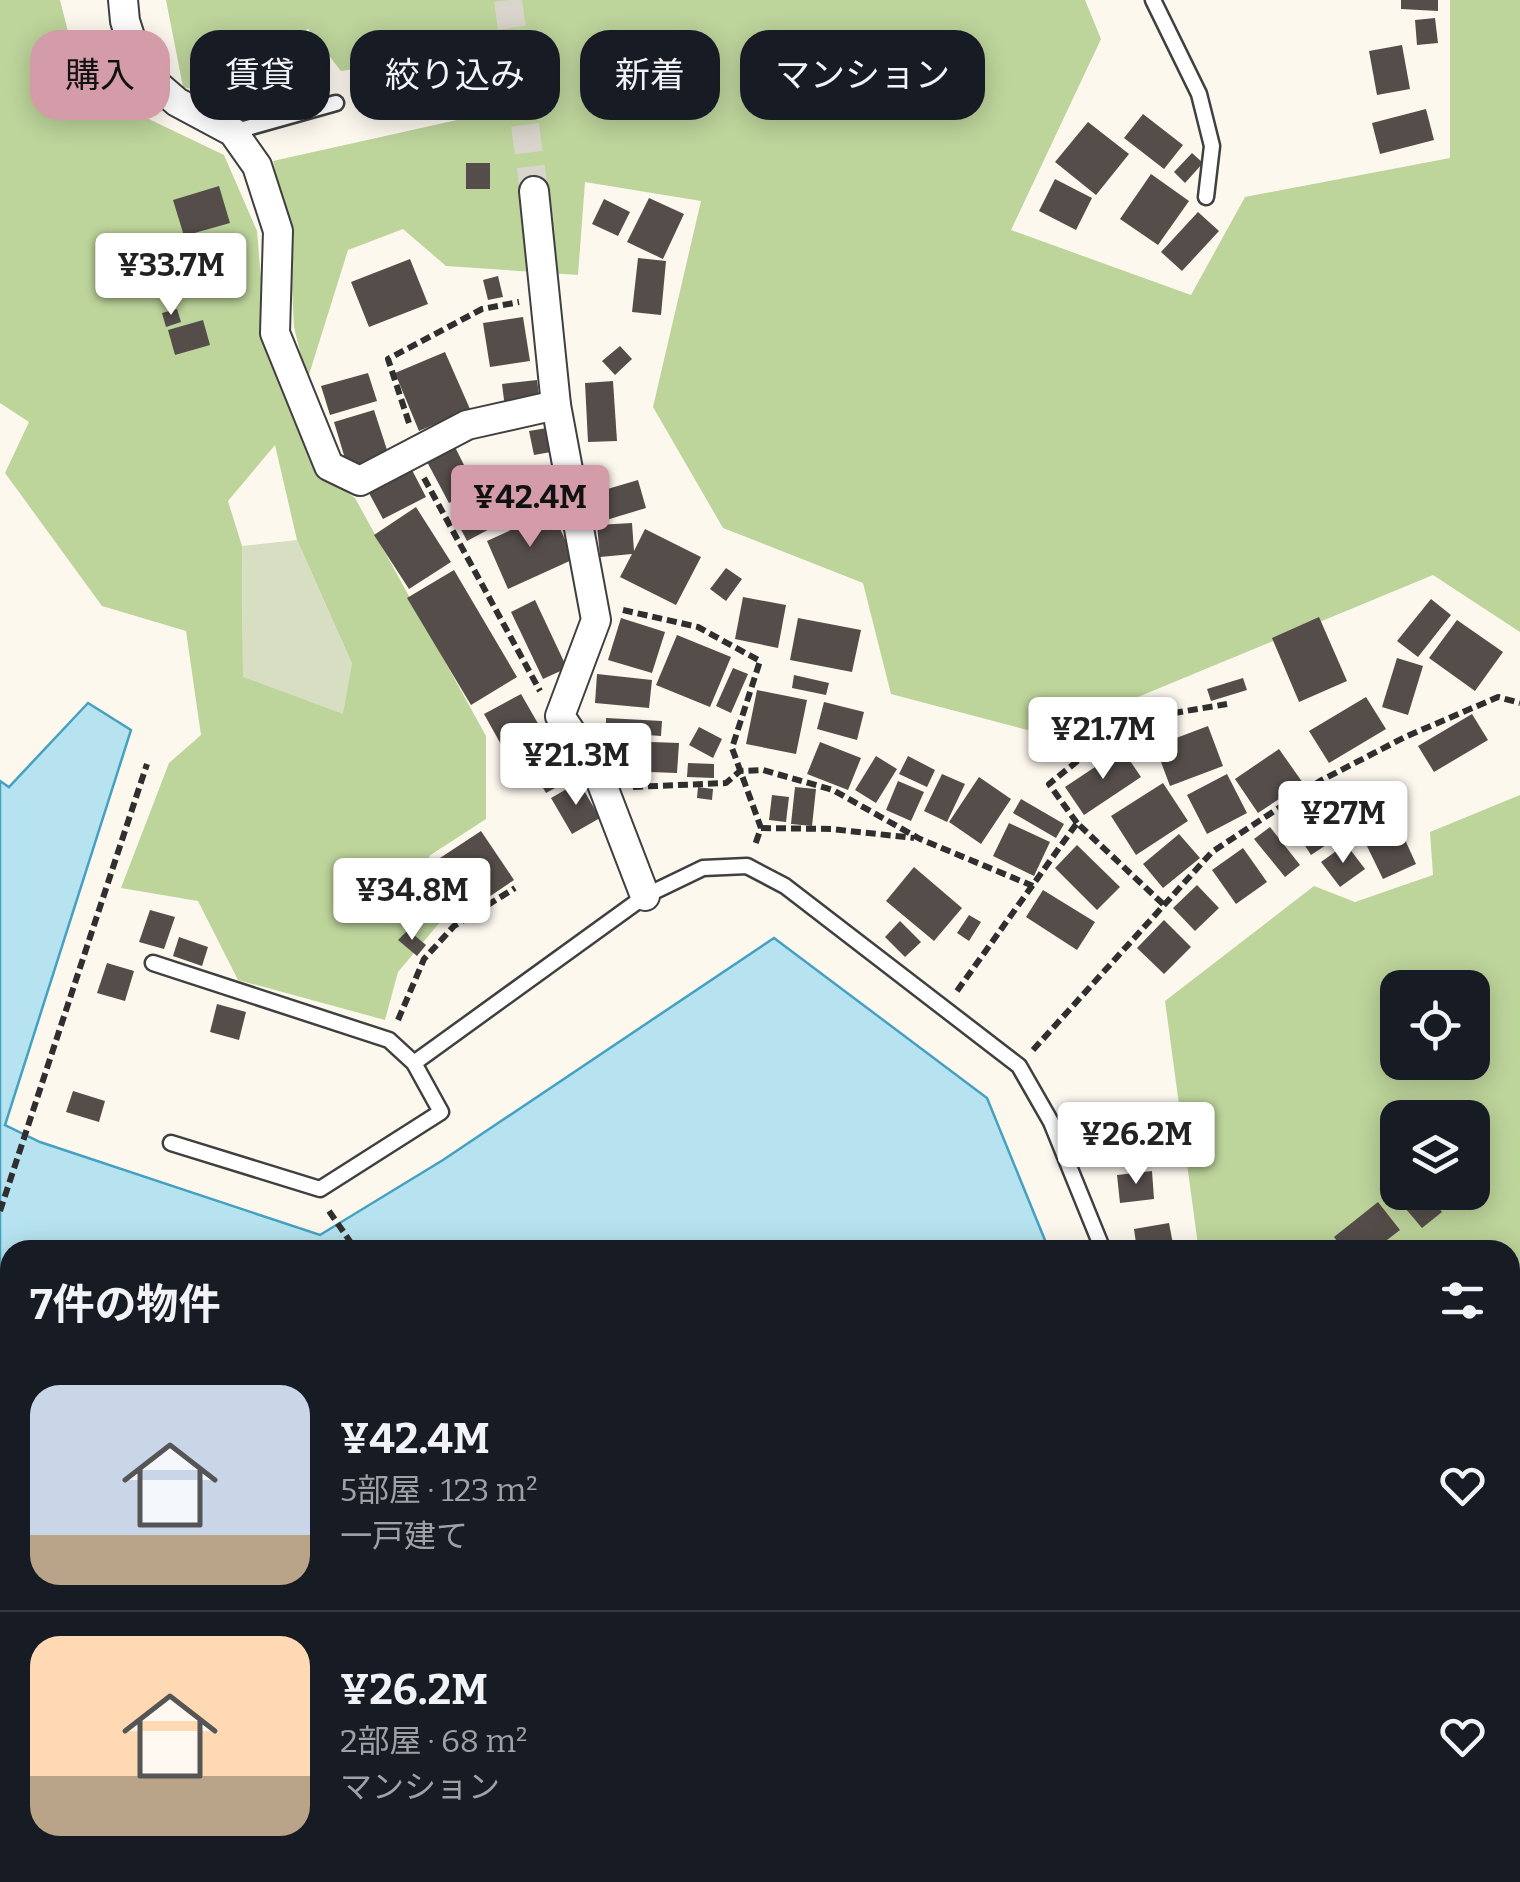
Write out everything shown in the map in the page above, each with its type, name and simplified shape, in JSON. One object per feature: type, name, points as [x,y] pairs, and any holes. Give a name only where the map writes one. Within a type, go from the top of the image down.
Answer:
[{"type":"street","points":[[123,0],[125,21],[141,71],[177,102],[233,132],[257,166],[278,231],[275,333],[329,466],[360,481],[467,425],[556,406]]},
{"type":"street","points":[[534,191],[556,406],[596,620],[560,716],[597,771],[645,896]]},
{"type":"lane","points":[[1153,0],[1199,94],[1212,146],[1206,197]]},
{"type":"lane","points":[[233,132],[336,103]]},
{"type":"lane","points":[[414,1063],[645,896],[703,868],[748,866],[785,886],[1019,1066],[1051,1122],[1099,1240]]},
{"type":"lane","points":[[153,963],[389,1040],[414,1063],[441,1112],[320,1189],[171,1142]]},
{"type":"path","points":[[545,298],[482,308],[388,359],[416,453],[532,680],[560,716]]},
{"type":"path","points":[[592,603],[698,627],[760,661],[732,748],[761,828],[748,866]]},
{"type":"path","points":[[1019,1066],[1212,852],[1320,780],[1405,737],[1498,697],[1520,704]]},
{"type":"path","points":[[1164,906],[1077,823],[1048,784],[1127,721],[1227,704]]},
{"type":"path","points":[[0,1210],[147,764]]},
{"type":"path","points":[[604,789],[726,783],[740,771],[762,770],[833,790],[920,839],[1032,886]]},
{"type":"path","points":[[945,1008],[1077,823]]},
{"type":"path","points":[[761,828],[831,829],[920,839]]},
{"type":"path","points":[[389,1040],[424,959],[454,926],[515,888]]},
{"type":"path","points":[[329,1211],[349,1240]]},
{"type":"green space","points":[[0,0],[60,0],[68,30],[30,30],[30,120],[151,120],[224,155],[257,231],[267,350],[298,431],[320,473],[355,498],[486,736],[486,819],[429,856],[451,909],[398,972],[385,1020],[238,980],[198,901],[121,888],[169,763],[201,735],[186,631],[102,606],[5,473],[29,422],[0,403]],"holes":[[[275,445],[297,540],[352,664],[243,677],[242,546],[228,501]]]},
{"type":"green space","points":[[166,0],[1085,0],[1101,39],[1011,230],[1191,295],[1245,197],[1450,158],[1450,0],[1520,0],[1520,632],[1433,575],[1046,735],[891,694],[863,583],[723,528],[653,407],[701,201],[585,182],[578,275],[446,266],[403,229],[348,250],[307,381],[294,327],[289,227],[273,161],[457,120],[560,120],[560,30],[350,30],[350,70],[341,71],[330,57],[330,30],[190,30],[190,89],[183,87]]},
{"type":"green space","points":[[297,540],[352,664],[343,714],[243,677],[242,546]]},
{"type":"green space","points":[[1520,795],[1520,1240],[1197,1240],[1165,1001],[1314,886],[1355,902],[1433,875],[1430,832]]},
{"type":"water","points":[[88,703],[131,730],[5,1125],[40,1142],[320,1235],[443,1160],[774,938],[987,1098],[1045,1240],[0,1240],[0,781],[9,787]]},
{"type":"building","points":[[1401,0],[1438,0],[1438,11],[1401,9]]},
{"type":"building","points":[[1435,18],[1438,43],[1417,45],[1415,20]]},
{"type":"building","points":[[1402,45],[1410,89],[1377,95],[1369,51]]},
{"type":"building","points":[[1426,109],[1434,140],[1380,154],[1372,123]]},
{"type":"building","points":[[1143,114],[1183,145],[1164,169],[1124,138]]},
{"type":"building","points":[[1088,122],[1129,154],[1096,195],[1055,162]]},
{"type":"building","points":[[1192,153],[1203,163],[1185,183],[1174,172]]},
{"type":"building","points":[[466,163],[490,163],[490,189],[466,189]]},
{"type":"building","points":[[1151,174],[1189,201],[1158,245],[1120,219]]},
{"type":"building","points":[[1055,179],[1092,198],[1076,230],[1039,211]]},
{"type":"building","points":[[219,186],[230,223],[184,236],[173,200]]},
{"type":"building","points":[[649,198],[684,214],[663,259],[627,242]]},
{"type":"building","points":[[604,199],[630,212],[618,236],[592,224]]},
{"type":"building","points":[[1198,212],[1219,231],[1182,271],[1161,252]]},
{"type":"building","points":[[638,258],[666,261],[661,315],[632,312]]},
{"type":"building","points":[[410,259],[428,304],[369,327],[351,282]]},
{"type":"building","points":[[498,276],[503,297],[488,300],[483,280]]},
{"type":"building","points":[[177,309],[181,322],[166,327],[162,313]]},
{"type":"building","points":[[523,317],[530,361],[490,367],[483,323]]},
{"type":"building","points":[[203,320],[210,345],[175,355],[168,330]]},
{"type":"building","points":[[620,346],[632,359],[615,375],[602,361]]},
{"type":"building","points":[[445,352],[470,409],[419,431],[395,373]]},
{"type":"building","points":[[368,373],[377,401],[330,415],[321,386]]},
{"type":"building","points":[[537,380],[540,404],[505,408],[502,384]]},
{"type":"building","points":[[613,381],[617,441],[588,442],[585,383]]},
{"type":"building","points":[[374,410],[390,459],[349,472],[334,422]]},
{"type":"building","points":[[547,428],[551,452],[534,455],[529,431]]},
{"type":"building","points":[[454,445],[476,489],[449,503],[426,460]]},
{"type":"building","points":[[412,470],[426,497],[383,519],[369,493]]},
{"type":"building","points":[[638,480],[646,508],[603,521],[594,493]]},
{"type":"building","points":[[481,496],[497,525],[467,541],[452,512]]},
{"type":"building","points":[[416,507],[451,562],[409,589],[374,535]]},
{"type":"building","points":[[552,511],[574,559],[508,589],[487,541]]},
{"type":"building","points":[[632,523],[634,551],[645,529],[701,557],[676,605],[620,577],[632,554],[600,557],[597,525]]},
{"type":"building","points":[[726,568],[742,579],[726,601],[710,589]]},
{"type":"building","points":[[454,570],[517,677],[471,705],[407,598]]},
{"type":"building","points":[[743,597],[786,605],[778,648],[735,639]]},
{"type":"building","points":[[1431,599],[1451,615],[1418,657],[1397,641]]},
{"type":"building","points":[[535,600],[567,668],[543,679],[511,612]]},
{"type":"building","points":[[1319,617],[1347,681],[1299,702],[1272,638]]},
{"type":"building","points":[[621,618],[665,632],[652,673],[608,660]]},
{"type":"building","points":[[798,618],[861,630],[852,672],[790,660]]},
{"type":"building","points":[[1457,620],[1503,652],[1475,691],[1429,658]]},
{"type":"building","points":[[677,635],[731,657],[710,707],[656,685]]},
{"type":"building","points":[[1397,658],[1423,666],[1408,715],[1382,707]]},
{"type":"building","points":[[733,668],[748,674],[731,713],[716,706]]},
{"type":"building","points":[[597,674],[652,680],[649,708],[595,703]]},
{"type":"building","points":[[794,675],[829,683],[826,695],[792,688]]},
{"type":"building","points":[[1243,678],[1247,690],[1211,701],[1207,689]]},
{"type":"building","points":[[757,690],[807,700],[796,754],[746,744]]},
{"type":"building","points":[[521,694],[540,727],[503,748],[484,714]]},
{"type":"building","points":[[1366,697],[1386,729],[1329,763],[1309,731]]},
{"type":"building","points":[[824,702],[864,712],[857,740],[817,729]]},
{"type":"building","points":[[1472,714],[1488,740],[1434,772],[1418,746]]},
{"type":"building","points":[[606,718],[662,721],[661,736],[606,732]]},
{"type":"building","points":[[1208,726],[1223,766],[1170,786],[1155,746]]},
{"type":"building","points":[[699,727],[722,739],[713,758],[689,745]]},
{"type":"building","points":[[553,734],[577,776],[546,793],[522,752]]},
{"type":"building","points":[[625,741],[679,743],[677,773],[623,771]]},
{"type":"building","points":[[820,742],[861,758],[848,790],[807,774]]},
{"type":"building","points":[[1122,749],[1141,777],[1084,815],[1065,787]]},
{"type":"building","points":[[1279,749],[1303,783],[1258,813],[1235,779]]},
{"type":"building","points":[[876,756],[897,769],[876,803],[855,790]]},
{"type":"building","points":[[908,756],[935,770],[927,787],[899,774]]},
{"type":"building","points":[[688,763],[714,764],[714,778],[687,777]]},
{"type":"building","points":[[942,774],[965,784],[947,822],[924,811]]},
{"type":"building","points":[[1227,774],[1247,813],[1207,834],[1187,795]]},
{"type":"building","points":[[979,777],[1011,799],[981,844],[949,822]]},
{"type":"building","points":[[898,781],[924,792],[911,821],[886,810]]},
{"type":"building","points":[[579,782],[600,818],[572,834],[551,798]]},
{"type":"building","points":[[1163,783],[1188,821],[1136,855],[1111,816]]},
{"type":"building","points":[[698,787],[713,789],[712,800],[697,798]]},
{"type":"building","points":[[795,787],[816,789],[812,826],[791,824]]},
{"type":"building","points":[[772,795],[789,797],[786,822],[769,820]]},
{"type":"building","points":[[1021,799],[1064,824],[1056,838],[1013,813]]},
{"type":"building","points":[[1328,804],[1346,832],[1311,855],[1293,827]]},
{"type":"building","points":[[1397,822],[1416,864],[1383,879],[1363,838]]},
{"type":"building","points":[[1009,823],[1050,842],[1034,876],[993,856]]},
{"type":"building","points":[[1270,827],[1300,865],[1285,877],[1254,839]]},
{"type":"building","points":[[481,831],[514,880],[474,907],[440,858]]},
{"type":"building","points":[[1179,834],[1200,858],[1163,888],[1143,864]]},
{"type":"building","points":[[1346,844],[1365,869],[1340,887],[1321,862]]},
{"type":"building","points":[[1077,845],[1120,887],[1097,910],[1055,868]]},
{"type":"building","points":[[1243,848],[1267,882],[1236,904],[1212,870]]},
{"type":"building","points":[[914,867],[962,908],[934,941],[886,901]]},
{"type":"building","points":[[1197,885],[1219,908],[1195,931],[1173,908]]},
{"type":"building","points":[[1043,890],[1095,922],[1077,950],[1026,917]]},
{"type":"building","points":[[150,910],[175,917],[164,949],[139,942]]},
{"type":"building","points":[[969,915],[981,922],[969,941],[957,933]]},
{"type":"building","points":[[1164,920],[1191,947],[1164,974],[1137,948]]},
{"type":"building","points":[[900,921],[921,942],[905,957],[885,937]]},
{"type":"building","points":[[408,930],[426,945],[417,956],[398,940]]},
{"type":"building","points":[[179,937],[208,947],[202,966],[173,956]]},
{"type":"building","points":[[107,963],[134,971],[125,1001],[97,993]]},
{"type":"building","points":[[217,1004],[246,1012],[239,1040],[210,1032]]},
{"type":"building","points":[[73,1091],[105,1101],[99,1122],[66,1112]]},
{"type":"building","points":[[1156,1104],[1172,1105],[1170,1126],[1154,1125]]},
{"type":"building","points":[[1152,1171],[1154,1199],[1120,1203],[1117,1175]]},
{"type":"building","points":[[1378,1202],[1380,1210],[1384,1210],[1400,1230],[1387,1240],[1334,1237]]},
{"type":"building","points":[[1407,1210],[1440,1210],[1442,1212],[1422,1228]]},
{"type":"building","points":[[1169,1223],[1172,1240],[1136,1240],[1134,1229]]},
{"type":"tunnel","points":[[508,0],[534,191]]}]
